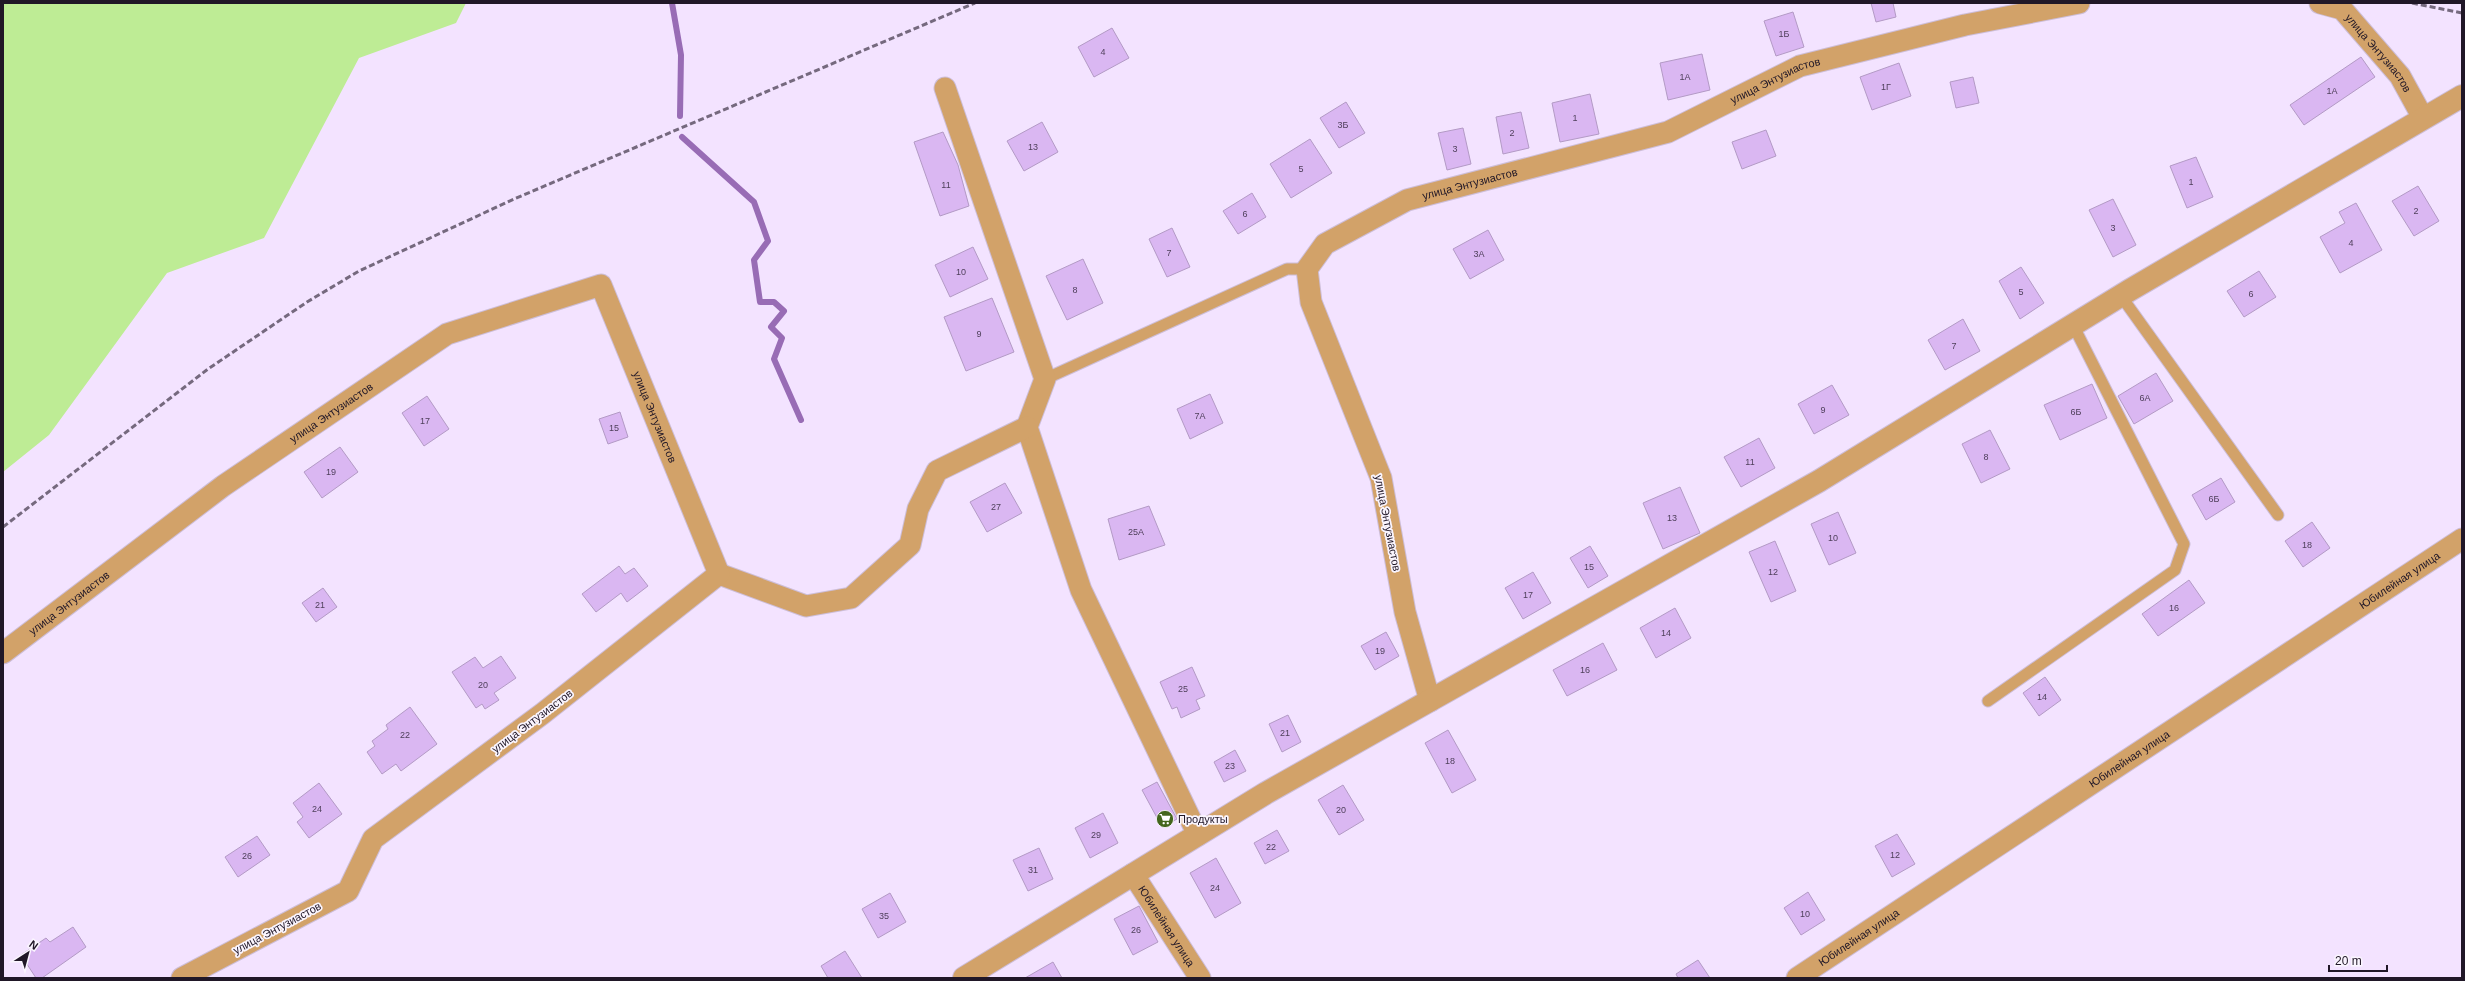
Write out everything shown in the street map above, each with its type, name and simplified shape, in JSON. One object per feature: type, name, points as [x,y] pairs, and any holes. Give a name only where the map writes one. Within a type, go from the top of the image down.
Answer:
[{"type":"street","name":"улица Энтузиастов","points":[[1430,701],[1405,612],[1381,478],[1312,302],[1307,269],[1325,244],[1407,200],[1668,132],[1800,66],[1965,25],[2079,3]]},
{"type":"street","name":"улица Энтузиастов","points":[[2320,3],[2342,9],[2400,76],[2423,118]]},
{"type":"street","points":[[945,88],[1045,380],[1027,427],[1081,590],[1198,835]]},
{"type":"street","points":[[964,978],[1266,793],[1819,481],[2121,296],[2462,96]]},
{"type":"street","name":"улица Энтузиастов","points":[[3,653],[223,486],[446,334],[601,285],[719,574],[542,714],[373,839],[348,891],[182,978]]},
{"type":"street","points":[[719,574],[806,606],[851,598],[910,545],[918,509],[937,471],[1027,427]]},
{"type":"street","name":"Юбилейная улица","points":[[1797,978],[2462,540]]},
{"type":"street","name":"Юбилейная улица","points":[[1133,874],[1200,978]]},
{"type":"lane","points":[[1045,380],[1287,269],[1307,269]]},
{"type":"lane","points":[[2121,296],[2278,515]]},
{"type":"lane","points":[[1988,701],[2175,570],[2184,544],[2073,325]]},
{"type":"green space","points":[[3,3],[466,3],[456,23],[359,58],[264,238],[167,273],[49,435],[3,472]]},
{"type":"building","points":[[1871,3],[1893,3],[1896,17],[1876,22]]},
{"type":"building","points":[[1793,12],[1804,47],[1776,56],[1764,21]]},
{"type":"building","points":[[1112,28],[1129,58],[1094,77],[1078,47]]},
{"type":"building","points":[[1702,54],[1710,90],[1668,100],[1660,63]]},
{"type":"building","points":[[2361,57],[2375,77],[2304,125],[2290,105]]},
{"type":"building","points":[[1899,63],[1911,96],[1872,110],[1860,77]]},
{"type":"building","points":[[1973,77],[1979,103],[1956,108],[1950,82]]},
{"type":"building","points":[[1590,94],[1599,134],[1560,142],[1552,103]]},
{"type":"building","points":[[1346,102],[1365,133],[1339,148],[1320,118]]},
{"type":"building","points":[[1521,112],[1529,148],[1503,154],[1496,117]]},
{"type":"building","points":[[1042,122],[1058,152],[1024,171],[1007,141]]},
{"type":"building","points":[[1463,128],[1471,164],[1447,170],[1438,133]]},
{"type":"building","points":[[1766,130],[1776,156],[1742,169],[1732,142]]},
{"type":"building","points":[[943,132],[958,165],[969,206],[940,216],[914,142]]},
{"type":"building","points":[[1310,139],[1332,173],[1291,198],[1270,164]]},
{"type":"building","points":[[2196,157],[2213,197],[2187,208],[2170,166]]},
{"type":"building","points":[[2418,186],[2439,221],[2414,236],[2392,201]]},
{"type":"building","points":[[1252,193],[1266,217],[1238,234],[1223,211]]},
{"type":"building","points":[[2113,199],[2136,245],[2113,257],[2089,210]]},
{"type":"building","points":[[2356,203],[2382,250],[2340,273],[2320,237],[2345,223],[2339,212]]},
{"type":"building","points":[[1172,228],[1190,267],[1167,277],[1149,239]]},
{"type":"building","points":[[1488,230],[1504,260],[1470,279],[1453,249]]},
{"type":"building","points":[[973,247],[988,279],[950,297],[935,265]]},
{"type":"building","points":[[1083,259],[1103,303],[1067,320],[1046,276]]},
{"type":"building","points":[[2021,267],[2044,303],[2020,319],[1999,281]]},
{"type":"building","points":[[2259,271],[2276,297],[2244,317],[2227,291]]},
{"type":"building","points":[[992,298],[1014,352],[966,371],[944,317]]},
{"type":"building","points":[[1963,319],[1980,351],[1945,370],[1928,340]]},
{"type":"building","points":[[2156,373],[2173,401],[2134,424],[2118,396]]},
{"type":"building","points":[[2092,384],[2107,418],[2060,440],[2044,405]]},
{"type":"building","points":[[1832,385],[1849,415],[1814,434],[1798,404]]},
{"type":"building","points":[[1210,394],[1223,423],[1190,439],[1177,409]]},
{"type":"building","points":[[427,396],[449,429],[424,446],[402,413]]},
{"type":"building","points":[[620,412],[628,437],[608,444],[599,419]]},
{"type":"building","points":[[1990,430],[2010,469],[1981,483],[1962,444]]},
{"type":"building","points":[[1759,438],[1775,468],[1741,487],[1724,457]]},
{"type":"building","points":[[340,447],[358,472],[322,498],[304,472]]},
{"type":"building","points":[[2221,478],[2235,502],[2206,520],[2192,495]]},
{"type":"building","points":[[1005,483],[1022,513],[987,532],[970,502]]},
{"type":"building","points":[[1680,487],[1700,533],[1663,549],[1643,503]]},
{"type":"building","points":[[1149,506],[1165,545],[1119,560],[1108,519]]},
{"type":"building","points":[[1838,512],[1856,553],[1829,565],[1811,524]]},
{"type":"building","points":[[2312,522],[2330,548],[2303,567],[2285,541]]},
{"type":"building","points":[[1775,541],[1796,591],[1771,602],[1749,552]]},
{"type":"building","points":[[1590,546],[1608,576],[1588,588],[1570,558]]},
{"type":"building","points":[[619,566],[625,574],[634,568],[648,586],[627,602],[621,593],[596,612],[582,594]]},
{"type":"building","points":[[1533,572],[1551,603],[1523,619],[1505,588]]},
{"type":"building","points":[[2189,580],[2205,603],[2158,636],[2142,614]]},
{"type":"building","points":[[323,588],[337,607],[316,622],[302,603]]},
{"type":"building","points":[[1675,608],[1691,638],[1656,658],[1640,628]]},
{"type":"building","points":[[1386,632],[1399,656],[1375,670],[1361,646]]},
{"type":"building","points":[[1603,643],[1617,670],[1567,696],[1553,670]]},
{"type":"building","points":[[501,656],[516,678],[494,693],[499,700],[485,709],[482,704],[476,708],[452,672],[475,657],[483,668]]},
{"type":"building","points":[[1192,667],[1205,696],[1196,700],[1200,709],[1181,718],[1177,707],[1172,709],[1160,682]]},
{"type":"building","points":[[2045,677],[2061,700],[2039,716],[2023,693]]},
{"type":"building","points":[[410,707],[437,744],[401,771],[396,764],[382,774],[367,752],[375,746],[372,741],[388,729],[386,725]]},
{"type":"building","points":[[1288,715],[1301,742],[1282,752],[1269,724]]},
{"type":"building","points":[[1448,730],[1476,780],[1452,793],[1425,743]]},
{"type":"building","points":[[1235,750],[1246,771],[1224,782],[1214,762]]},
{"type":"building","points":[[1157,782],[1177,819],[1162,827],[1142,790]]},
{"type":"building","points":[[319,783],[342,814],[309,838],[297,822],[303,817],[293,803]]},
{"type":"building","points":[[1343,785],[1364,820],[1339,835],[1318,800]]},
{"type":"building","points":[[1103,813],[1118,843],[1090,858],[1075,828]]},
{"type":"building","points":[[1277,830],[1289,851],[1265,864],[1254,843]]},
{"type":"building","points":[[1897,834],[1915,864],[1892,877],[1875,846]]},
{"type":"building","points":[[257,836],[270,855],[238,877],[225,857]]},
{"type":"building","points":[[1039,848],[1053,879],[1028,891],[1013,860]]},
{"type":"building","points":[[1216,858],[1241,903],[1215,918],[1190,873]]},
{"type":"building","points":[[1808,892],[1825,920],[1801,935],[1784,908]]},
{"type":"building","points":[[890,893],[906,922],[878,938],[862,909]]},
{"type":"building","points":[[1139,906],[1158,942],[1133,955],[1114,919]]},
{"type":"building","points":[[73,927],[86,947],[42,978],[36,978],[21,955],[46,938],[50,942]]},
{"type":"building","points":[[845,951],[862,978],[828,978],[821,966]]},
{"type":"building","points":[[1698,960],[1710,978],[1678,978],[1676,974]]},
{"type":"building","points":[[1053,962],[1062,978],[1025,978]]},
{"type":"waterway","points":[[672,3],[681,55],[680,116]]},
{"type":"waterway","points":[[682,137],[754,202],[768,241],[754,260],[760,302],[774,302],[784,311],[771,327],[782,338],[774,359],[801,420]]},
{"type":"railway","points":[[3,527],[208,369],[307,302],[359,271],[514,199],[975,3]]},
{"type":"railway","points":[[2412,3],[2462,13]]},
{"type":"place","name":"Продукты","points":[[1165,819]]}]
